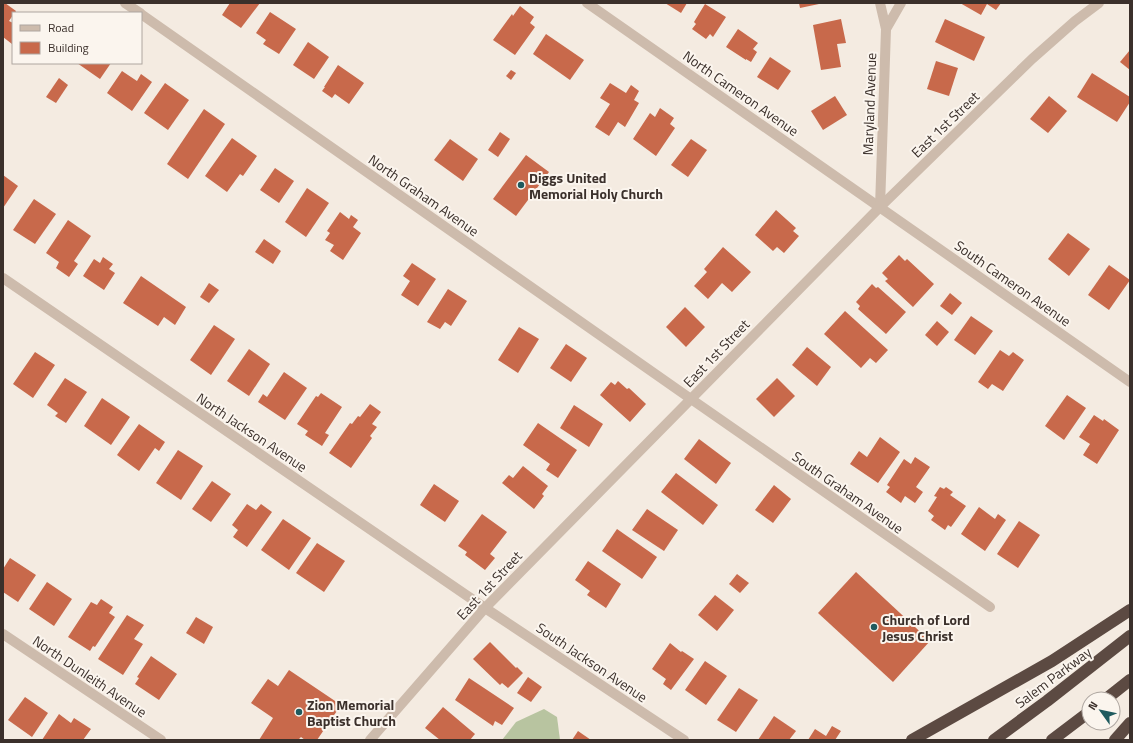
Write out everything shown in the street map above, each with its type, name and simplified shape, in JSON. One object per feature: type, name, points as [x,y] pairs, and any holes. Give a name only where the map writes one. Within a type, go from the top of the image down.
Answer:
[{"type":"highway","points":[[912,740],[1052,660],[1130,610]]},
{"type":"highway","name":"Salem Parkway","points":[[994,740],[1047,701],[1130,636]]},
{"type":"highway","points":[[1116,691],[1130,680]]},
{"type":"highway","points":[[1052,740],[1081,718]]},
{"type":"highway","points":[[1115,740],[1130,723]]},
{"type":"street","name":"North Graham Avenue","points":[[126,3],[139,12]]},
{"type":"street","name":"North Cameron Avenue","points":[[587,3],[880,207]]},
{"type":"street","name":"Maryland Avenue","points":[[880,3],[886,28],[880,207]]},
{"type":"street","points":[[886,28],[901,3]]},
{"type":"street","name":"East 1st Street","points":[[370,740],[485,608],[880,207],[1032,60],[1075,21],[1099,3]]},
{"type":"street","name":"North Graham Avenue","points":[[142,14],[691,399]]},
{"type":"street","name":"South Cameron Avenue","points":[[880,207],[1130,382]]},
{"type":"street","name":"North Jackson Avenue","points":[[3,278],[485,608]]},
{"type":"street","name":"South Graham Avenue","points":[[691,399],[990,607]]},
{"type":"street","name":"South Jackson Avenue","points":[[485,608],[684,740]]},
{"type":"street","name":"North Dunleith Avenue","points":[[3,634],[161,740]]},
{"type":"green space","points":[[544,709],[557,717],[560,740],[502,740],[516,722]]},
{"type":"building","points":[[3,3],[5,3],[16,11],[12,12],[12,16],[9,21],[12,22],[12,44],[3,37]]},
{"type":"building","points":[[230,3],[260,3],[241,28],[222,15]]},
{"type":"building","points":[[665,3],[687,3],[681,13]]},
{"type":"building","points":[[799,3],[819,3],[819,4],[800,8]]},
{"type":"building","points":[[960,3],[1001,3],[996,10],[987,4],[981,15]]},
{"type":"building","points":[[705,4],[726,17],[713,37],[710,34],[706,39],[692,29],[696,24],[694,22]]},
{"type":"building","points":[[520,6],[534,17],[530,23],[535,27],[515,55],[493,40],[512,14],[513,16]]},
{"type":"building","points":[[270,12],[296,29],[279,54],[263,44],[266,40],[256,33]]},
{"type":"building","points":[[841,19],[846,43],[837,44],[841,67],[821,70],[813,25]]},
{"type":"building","points":[[945,19],[985,37],[974,61],[935,42]]},
{"type":"building","points":[[738,29],[758,43],[753,49],[757,52],[751,62],[726,47]]},
{"type":"building","points":[[546,34],[584,60],[570,80],[533,54]]},
{"type":"building","points":[[308,42],[329,57],[314,79],[293,65]]},
{"type":"building","points":[[1130,50],[1130,70],[1120,62]]},
{"type":"building","points":[[770,57],[791,71],[778,90],[757,77]]},
{"type":"building","points":[[936,61],[958,68],[949,96],[927,89]]},
{"type":"building","points":[[78,64],[110,64],[100,79]]},
{"type":"building","points":[[338,65],[364,83],[349,104],[335,94],[332,98],[322,91]]},
{"type":"building","points":[[511,70],[516,73],[511,80],[506,76]]},
{"type":"building","points":[[122,71],[137,81],[141,74],[152,82],[132,111],[107,93]]},
{"type":"building","points":[[1092,73],[1130,97],[1130,102],[1117,122],[1077,97]]},
{"type":"building","points":[[59,78],[68,85],[56,103],[46,97]]},
{"type":"building","points":[[165,83],[189,100],[168,130],[144,113]]},
{"type":"building","points":[[610,83],[626,93],[631,85],[639,91],[634,100],[639,103],[625,127],[618,122],[609,136],[595,127],[610,104],[600,98]]},
{"type":"building","points":[[835,96],[847,115],[823,130],[811,111]]},
{"type":"building","points":[[1049,96],[1067,111],[1048,133],[1030,119]]},
{"type":"building","points":[[660,108],[674,118],[670,124],[675,128],[656,156],[633,139],[650,113],[655,117]]},
{"type":"building","points":[[204,109],[225,124],[188,179],[167,164]]},
{"type":"building","points":[[500,132],[510,139],[498,157],[488,150]]},
{"type":"building","points":[[232,138],[257,156],[243,176],[240,174],[227,192],[205,176]]},
{"type":"building","points":[[450,139],[478,159],[463,181],[434,160]]},
{"type":"building","points":[[691,139],[707,150],[688,177],[671,165]]},
{"type":"building","name":"Diggs United Memorial Holy Church","points":[[526,155],[549,172],[516,216],[493,199]]},
{"type":"building","points":[[275,168],[294,181],[279,203],[260,190]]},
{"type":"building","points":[[3,175],[18,186],[3,208]]},
{"type":"building","points":[[307,188],[329,203],[306,237],[285,222]]},
{"type":"building","points":[[34,199],[56,214],[35,244],[13,230]]},
{"type":"building","points":[[776,210],[796,228],[793,231],[799,236],[784,253],[777,247],[773,251],[755,235]]},
{"type":"building","points":[[340,212],[349,219],[351,215],[358,220],[353,227],[361,233],[343,260],[330,251],[334,245],[325,240],[330,233],[327,231]]},
{"type":"building","points":[[68,220],[91,236],[74,261],[78,264],[69,277],[56,268],[59,262],[46,253]]},
{"type":"building","points":[[1068,233],[1090,249],[1069,276],[1048,259]]},
{"type":"building","points":[[264,239],[281,251],[273,264],[255,252]]},
{"type":"building","points":[[723,247],[751,272],[732,292],[722,283],[708,299],[694,286],[707,272],[704,269]]},
{"type":"building","points":[[899,255],[905,261],[907,259],[934,284],[913,307],[885,281],[888,279],[882,273]]},
{"type":"building","points":[[103,257],[113,264],[109,269],[115,273],[104,290],[83,276],[94,259],[100,263]]},
{"type":"building","points":[[412,263],[436,279],[418,306],[401,295],[410,281],[403,276]]},
{"type":"building","points":[[1109,265],[1130,280],[1109,310],[1088,295]]},
{"type":"building","points":[[141,276],[186,307],[175,325],[164,317],[158,326],[123,303]]},
{"type":"building","points":[[209,283],[219,290],[209,303],[200,297]]},
{"type":"building","points":[[872,284],[876,288],[878,287],[906,312],[886,334],[858,309],[860,306],[856,302]]},
{"type":"building","points":[[448,289],[467,301],[451,326],[445,322],[440,329],[427,322]]},
{"type":"building","points":[[950,293],[962,303],[952,315],[940,306]]},
{"type":"building","points":[[685,307],[705,327],[686,347],[666,327]]},
{"type":"building","points":[[845,311],[888,350],[876,363],[870,358],[861,368],[824,334]]},
{"type":"building","points":[[971,316],[993,331],[975,355],[954,340]]},
{"type":"building","points":[[937,321],[949,332],[937,346],[925,335]]},
{"type":"building","points":[[214,325],[235,339],[211,375],[190,360]]},
{"type":"building","points":[[519,327],[539,339],[518,373],[498,360]]},
{"type":"building","points":[[566,344],[587,358],[571,382],[550,368]]},
{"type":"building","points":[[807,347],[831,367],[817,386],[792,365]]},
{"type":"building","points":[[249,349],[270,364],[249,396],[227,381]]},
{"type":"building","points":[[1000,350],[1009,356],[1013,352],[1024,360],[1003,391],[992,384],[988,389],[978,382]]},
{"type":"building","points":[[35,352],[55,365],[33,398],[13,384]]},
{"type":"building","points":[[284,372],[307,388],[285,420],[258,402],[263,394],[267,397]]},
{"type":"building","points":[[65,378],[87,392],[66,423],[55,416],[58,413],[47,405]]},
{"type":"building","points":[[777,378],[795,396],[774,417],[756,399]]},
{"type":"building","points":[[618,381],[627,389],[629,388],[646,404],[630,422],[600,395],[611,382],[615,385]]},
{"type":"building","points":[[321,393],[342,407],[325,433],[329,435],[322,446],[305,435],[308,431],[297,424],[316,396],[318,397]]},
{"type":"building","points":[[1067,395],[1086,408],[1064,440],[1045,426]]},
{"type":"building","points":[[102,398],[130,417],[111,445],[84,426]]},
{"type":"building","points":[[370,404],[381,412],[372,424],[377,427],[370,436],[372,438],[351,468],[329,453],[350,423],[352,424],[358,416],[360,417]]},
{"type":"building","points":[[574,405],[603,424],[589,447],[560,428]]},
{"type":"building","points":[[1094,415],[1103,421],[1104,419],[1119,430],[1097,464],[1083,455],[1090,444],[1079,437]]},
{"type":"building","points":[[538,423],[577,450],[558,478],[546,470],[550,464],[523,445]]},
{"type":"building","points":[[139,424],[165,442],[159,451],[155,448],[139,471],[117,455]]},
{"type":"building","points":[[880,437],[900,452],[878,483],[850,464],[859,451],[867,457]]},
{"type":"building","points":[[699,439],[731,463],[716,484],[684,459]]},
{"type":"building","points":[[178,450],[203,466],[181,500],[156,483]]},
{"type":"building","points":[[915,457],[930,467],[916,487],[923,492],[915,503],[905,496],[901,503],[886,492],[890,487],[887,485],[904,459],[911,464]]},
{"type":"building","points":[[523,466],[548,486],[542,494],[544,496],[534,509],[502,483],[509,475],[513,478]]},
{"type":"building","points":[[676,473],[718,505],[703,525],[661,492]]},
{"type":"building","points":[[212,481],[231,494],[211,522],[192,509]]},
{"type":"building","points":[[434,484],[459,501],[445,522],[420,505]]},
{"type":"building","points":[[774,485],[791,499],[773,523],[755,510]]},
{"type":"building","points":[[940,487],[944,489],[946,487],[953,492],[950,495],[966,506],[951,527],[948,525],[945,530],[931,520],[934,516],[928,511],[937,497],[934,496]]},
{"type":"building","points":[[247,504],[256,510],[261,504],[272,512],[247,547],[233,537],[238,530],[232,525]]},
{"type":"building","points":[[979,507],[995,519],[998,514],[1006,520],[985,551],[961,534]]},
{"type":"building","points":[[647,509],[678,530],[664,551],[632,530]]},
{"type":"building","points":[[482,514],[507,532],[490,554],[495,558],[485,570],[465,555],[467,552],[458,546]]},
{"type":"building","points":[[283,519],[311,538],[289,570],[261,550]]},
{"type":"building","points":[[1019,521],[1040,535],[1018,568],[997,554]]},
{"type":"building","points":[[617,529],[657,557],[642,579],[602,551]]},
{"type":"building","points":[[317,543],[345,561],[324,592],[296,573]]},
{"type":"building","points":[[10,558],[36,575],[18,602],[3,592],[3,569]]},
{"type":"building","points":[[588,561],[621,584],[606,608],[587,595],[590,591],[575,580]]},
{"type":"building","name":"Church of Lord Jesus Christ","points":[[856,572],[930,641],[893,682],[818,613]]},
{"type":"building","points":[[737,574],[749,583],[740,593],[729,584]]},
{"type":"building","points":[[47,582],[72,599],[54,626],[29,609]]},
{"type":"building","points":[[715,595],[734,610],[717,631],[698,615]]},
{"type":"building","points":[[101,599],[113,607],[109,613],[115,617],[95,647],[93,646],[90,651],[68,637],[91,602],[97,605]]},
{"type":"building","points":[[127,615],[144,625],[134,639],[143,644],[123,675],[98,659]]},
{"type":"building","points":[[196,617],[213,627],[204,644],[186,633]]},
{"type":"building","points":[[490,642],[523,673],[508,688],[502,683],[500,685],[473,659]]},
{"type":"building","points":[[670,643],[681,652],[682,651],[694,659],[671,690],[663,684],[666,679],[652,669]]},
{"type":"building","points":[[151,656],[177,674],[159,700],[135,684],[139,678],[137,677]]},
{"type":"building","points":[[705,661],[727,676],[706,705],[685,690]]},
{"type":"building","name":"Zion Memorial Baptist Church","points":[[289,670],[341,705],[317,740],[305,740],[301,737],[298,740],[259,740],[273,718],[251,703],[268,679],[278,686]]},
{"type":"building","points":[[528,677],[542,687],[531,702],[517,693]]},
{"type":"building","points":[[469,678],[514,708],[502,725],[495,721],[493,726],[455,700]]},
{"type":"building","points":[[739,688],[758,700],[736,732],[717,720]]},
{"type":"building","points":[[25,697],[48,713],[32,737],[8,720]]},
{"type":"building","points":[[443,707],[475,734],[470,740],[440,740],[425,728]]},
{"type":"building","points":[[59,714],[71,723],[74,718],[91,729],[83,740],[42,740]]},
{"type":"building","points":[[774,716],[796,731],[789,740],[758,740]]},
{"type":"building","points":[[832,726],[841,731],[835,740],[808,740],[815,729],[826,736]]},
{"type":"building","points":[[578,731],[591,740],[572,740]]},
{"type":"place","name":"Diggs United Memorial Holy Church","points":[[521,185]]},
{"type":"place","name":"Church of Lord Jesus Christ","points":[[874,627]]},
{"type":"place","name":"Zion Memorial Baptist Church","points":[[299,712]]}]
